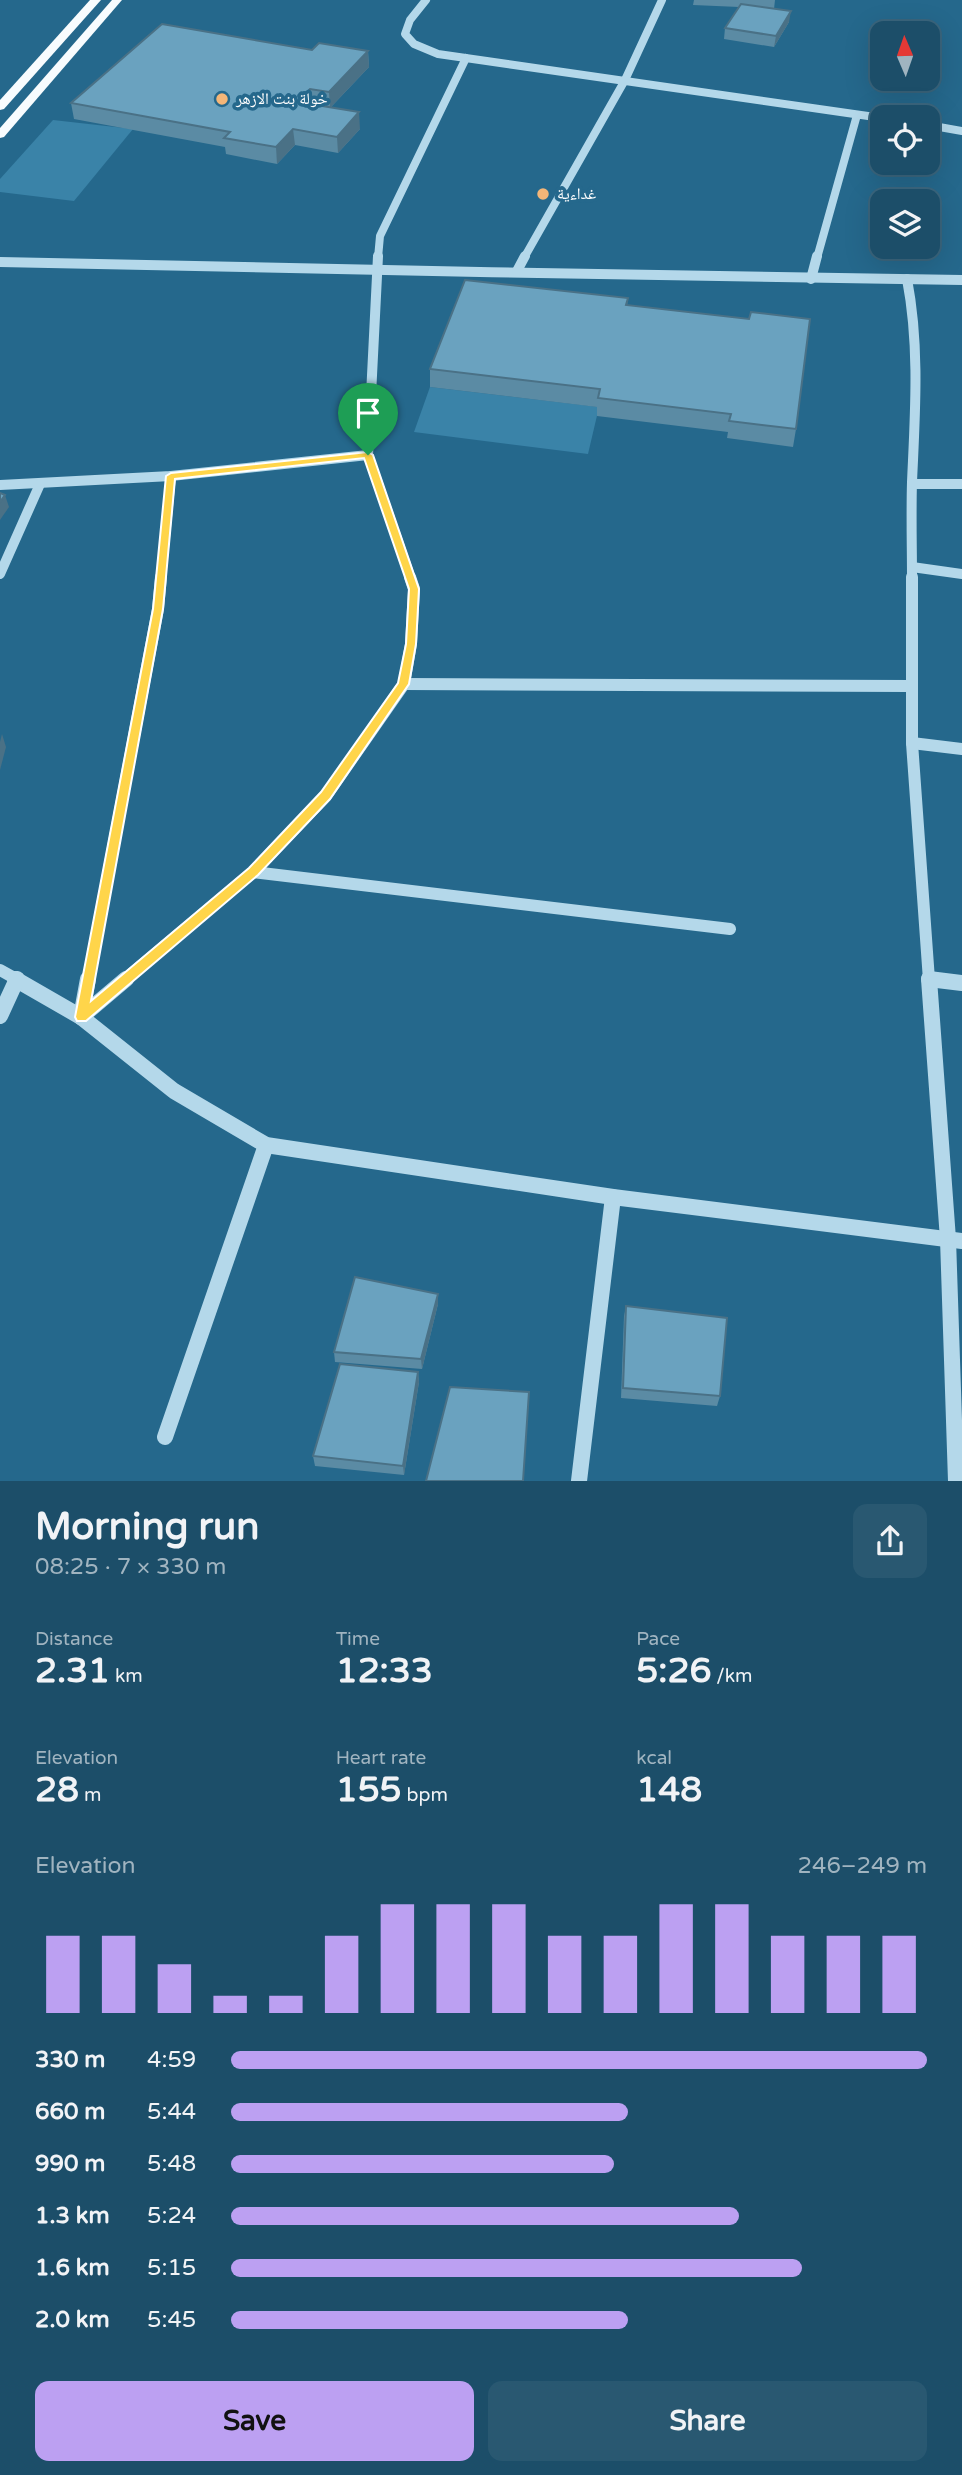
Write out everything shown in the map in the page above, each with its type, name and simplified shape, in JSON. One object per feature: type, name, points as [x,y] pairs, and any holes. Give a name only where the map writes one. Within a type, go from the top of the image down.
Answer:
[{"type":"main road","points":[[0,107],[96,0]]},
{"type":"main road","points":[[0,135],[117,0]]},
{"type":"street","points":[[426,0],[406,28],[405,38],[419,48],[466,58],[870,117]]},
{"type":"street","points":[[517,271],[625,80],[662,0]]},
{"type":"street","points":[[81,1017],[253,872],[326,796],[404,684],[411,644],[414,589],[368,455],[376,272],[380,236],[466,58]]},
{"type":"street","points":[[811,279],[857,115]]},
{"type":"street","points":[[940,127],[962,131]]},
{"type":"street","points":[[0,262],[376,272],[517,271],[962,280]]},
{"type":"street","points":[[907,279],[915,321],[912,743],[929,979],[955,1240],[958,1407],[956,1481]]},
{"type":"street","points":[[0,485],[171,476],[368,455]]},
{"type":"street","points":[[81,1017],[158,609],[171,476]]},
{"type":"street","points":[[0,574],[40,484]]},
{"type":"street","points":[[912,484],[962,484]]},
{"type":"street","points":[[912,567],[962,574]]},
{"type":"street","points":[[404,684],[911,687]]},
{"type":"street","points":[[912,743],[962,749]]},
{"type":"street","points":[[253,872],[730,929]]},
{"type":"street","points":[[0,970],[81,1017],[174,1091],[266,1145],[613,1196],[955,1240]]},
{"type":"street","points":[[0,1016],[17,979]]},
{"type":"street","points":[[929,979],[962,983]]},
{"type":"street","points":[[164,1437],[266,1145]]},
{"type":"street","points":[[579,1481],[613,1196]]},
{"type":"shaded area","points":[[53,120],[133,129],[74,201],[0,192],[0,179]]},
{"type":"shaded area","points":[[430,387],[599,407],[588,454],[414,432]]},
{"type":"building","points":[[741,4],[791,11],[776,36],[725,28]]},
{"type":"building","points":[[162,24],[312,50],[319,43],[368,51],[329,92],[310,89],[298,102],[359,112],[337,137],[293,129],[276,147],[224,138],[230,132],[71,103]]},
{"type":"building","points":[[465,280],[628,298],[626,305],[749,319],[751,312],[810,319],[796,429],[729,421],[731,414],[598,398],[600,389],[430,369]]},
{"type":"building","points":[[355,1277],[438,1294],[421,1359],[334,1352]]},
{"type":"building","points":[[626,1306],[727,1318],[720,1396],[623,1388]]},
{"type":"building","points":[[340,1364],[418,1372],[403,1466],[313,1456]]},
{"type":"building","points":[[450,1387],[529,1392],[523,1481],[426,1481]]},
{"type":"place","name":"خولة بنت الازهر","points":[[222,99]]},
{"type":"place","name":"غداءية","points":[[543,194]]},
{"type":"route","points":[[368,455],[414,589],[411,644],[404,684],[326,796],[253,872],[81,1017],[158,609],[171,476],[368,455]]}]
